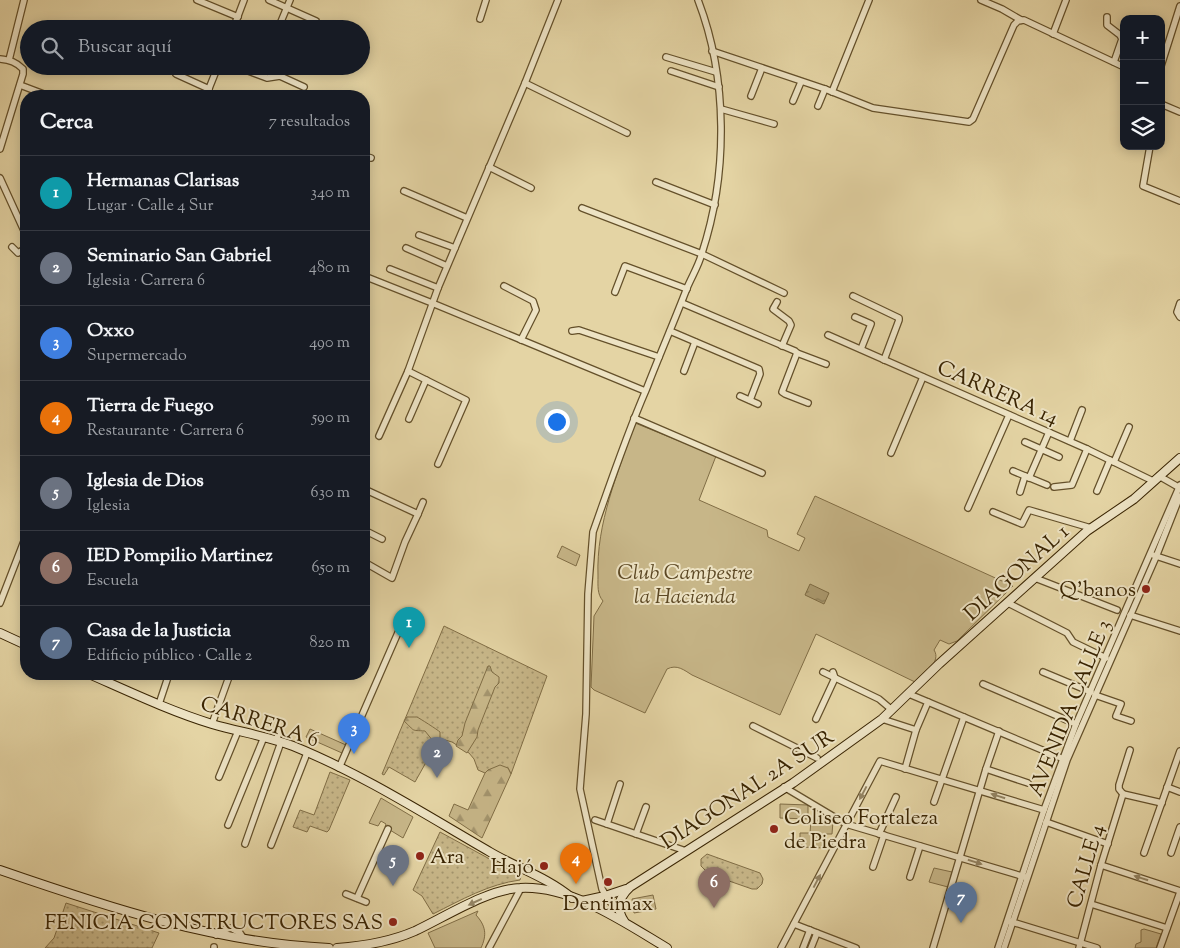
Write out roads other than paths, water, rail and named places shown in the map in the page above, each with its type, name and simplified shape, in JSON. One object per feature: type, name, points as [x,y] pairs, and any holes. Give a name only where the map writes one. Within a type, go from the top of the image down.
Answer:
[{"type":"main road","name":"DIAGONAL 1","points":[[882,719],[938,664],[1091,528],[1134,499],[1180,458]]},
{"type":"main road","points":[[0,633],[20,642]]},
{"type":"main road","name":"CARRERA 6","points":[[104,680],[212,724],[278,741],[306,752],[401,801],[502,860],[547,880],[572,898]]},
{"type":"main road","name":"DIAGONAL 2A SUR","points":[[582,901],[605,896],[630,887],[732,824],[882,719]]},
{"type":"main road","points":[[0,870],[100,904],[216,935],[283,946],[329,948]]},
{"type":"main road","points":[[524,888],[529,887],[533,881],[532,874],[529,872]]},
{"type":"main road","points":[[624,921],[619,909],[622,896],[630,887]]},
{"type":"main road","name":"CARRERA 6","points":[[337,948],[374,944],[394,939],[413,932],[492,894],[524,888],[550,891],[582,901],[624,921],[667,948]]},
{"type":"main road","points":[[391,948],[394,939]]},
{"type":"street","points":[[9,60],[24,0]]},
{"type":"street","points":[[197,0],[238,17]]},
{"type":"street","points":[[237,20],[244,0]]},
{"type":"street","points":[[269,0],[314,20]]},
{"type":"street","points":[[282,20],[290,0]]},
{"type":"street","points":[[480,19],[486,0]]},
{"type":"street","points":[[379,436],[408,371],[438,288],[558,0]]},
{"type":"street","points":[[619,909],[605,896],[580,789],[586,714],[588,594],[593,532],[634,418],[702,254],[714,204],[719,173],[721,110],[712,51],[704,15],[698,0]]},
{"type":"street","points":[[832,92],[869,0]]},
{"type":"street","points":[[980,0],[1120,65]]},
{"type":"street","points":[[1053,34],[1066,0]]},
{"type":"street","points":[[1163,60],[1180,6]]},
{"type":"street","points":[[1106,17],[1107,25],[1120,35],[1122,39],[1114,62]]},
{"type":"street","points":[[712,51],[825,89],[873,108],[969,122],[973,119],[1014,25],[1021,20]]},
{"type":"street","points":[[666,57],[716,72]]},
{"type":"street","points":[[0,59],[9,60],[20,67]]},
{"type":"street","points":[[752,96],[762,68]]},
{"type":"street","points":[[670,71],[719,87]]},
{"type":"street","points":[[0,149],[23,75]]},
{"type":"street","points":[[178,75],[208,89],[214,75]]},
{"type":"street","points":[[259,75],[267,78],[280,76],[304,87]]},
{"type":"street","points":[[793,101],[802,82]]},
{"type":"street","points":[[525,83],[627,133]]},
{"type":"street","points":[[20,85],[33,90]]},
{"type":"street","points":[[818,106],[825,89]]},
{"type":"street","points":[[1163,105],[1180,112]]},
{"type":"street","points":[[721,110],[774,124]]},
{"type":"street","points":[[1149,150],[1143,186],[1180,201]]},
{"type":"street","points":[[489,168],[531,188]]},
{"type":"street","points":[[0,178],[20,222]]},
{"type":"street","points":[[656,182],[714,204]]},
{"type":"street","points":[[404,191],[467,218]]},
{"type":"street","points":[[582,208],[702,254],[784,294]]},
{"type":"street","points":[[420,235],[455,248]]},
{"type":"street","points":[[12,247],[18,253],[20,252]]},
{"type":"street","points":[[406,248],[448,266]]},
{"type":"street","points":[[615,292],[625,266],[687,289]]},
{"type":"street","points":[[390,269],[438,288]]},
{"type":"street","points":[[370,278],[645,391]]},
{"type":"street","points":[[504,286],[533,301],[536,310],[522,340]]},
{"type":"street","points":[[853,296],[899,318],[884,360]]},
{"type":"street","points":[[777,302],[773,309],[789,321],[791,325],[782,346]]},
{"type":"street","points":[[682,303],[826,364]]},
{"type":"street","points":[[1180,303],[1177,312],[1180,317]]},
{"type":"street","points":[[855,317],[871,324],[861,349]]},
{"type":"street","points":[[572,331],[578,330],[659,357]]},
{"type":"street","points":[[670,331],[759,369],[760,374],[750,400]]},
{"type":"street","name":"CARRERA 14","points":[[828,335],[1112,461],[1180,487]]},
{"type":"street","points":[[684,370],[695,342]]},
{"type":"street","points":[[797,353],[782,392],[808,404]]},
{"type":"street","points":[[408,371],[466,400],[438,464]]},
{"type":"street","points":[[892,453],[923,377]]},
{"type":"street","points":[[409,419],[426,380]]},
{"type":"street","points":[[740,396],[758,404]]},
{"type":"street","points":[[1070,441],[1082,410]]},
{"type":"street","points":[[968,508],[1009,415]]},
{"type":"street","points":[[634,418],[762,473]]},
{"type":"street","points":[[1097,491],[1129,427]]},
{"type":"street","points":[[1020,492],[1042,450],[1049,432]]},
{"type":"street","points":[[1026,442],[1059,457]]},
{"type":"street","points":[[1054,487],[1072,485],[1087,449]]},
{"type":"street","points":[[1014,471],[1047,485]]},
{"type":"street","name":"AVENIDA CALLE 3","points":[[998,948],[1010,921],[1046,822],[1076,724],[1093,693],[1106,658],[1178,498],[1180,487]]},
{"type":"street","points":[[370,493],[418,514]]},
{"type":"street","points":[[370,565],[392,578],[405,542],[423,502]]},
{"type":"street","points":[[993,512],[1022,524],[1029,510],[1091,528]]},
{"type":"street","points":[[370,533],[382,539]]},
{"type":"street","points":[[0,603],[20,551]]},
{"type":"street","points":[[1153,556],[1180,564]]},
{"type":"street","name":"AVENIDA CALLE 3","points":[[1025,877],[1044,810],[1093,693],[1130,615],[1153,556]]},
{"type":"street","points":[[1035,578],[1117,610]]},
{"type":"street","points":[[1008,603],[1067,632],[1073,642],[1106,658]]},
{"type":"street","points":[[339,768],[407,612]]},
{"type":"street","points":[[1130,615],[1158,627],[1180,631]]},
{"type":"street","points":[[823,672],[834,675],[882,701],[892,710]]},
{"type":"street","points":[[1043,672],[1120,704],[1116,716],[1130,721]]},
{"type":"street","points":[[816,719],[834,675]]},
{"type":"street","points":[[159,704],[167,680]]},
{"type":"street","points":[[212,724],[228,680]]},
{"type":"street","points":[[983,684],[1076,724]]},
{"type":"street","points":[[909,694],[1065,759]]},
{"type":"street","points":[[905,769],[916,730],[928,702]]},
{"type":"street","points":[[934,802],[964,717]]},
{"type":"street","points":[[882,719],[916,730]]},
{"type":"street","points":[[753,726],[817,758]]},
{"type":"street","points":[[245,844],[280,730]]},
{"type":"street","points":[[219,777],[238,731]]},
{"type":"street","points":[[933,948],[999,731]]},
{"type":"street","points":[[228,825],[264,737]]},
{"type":"street","name":"CALLE 4","points":[[1080,945],[1101,865],[1123,794],[1119,785],[1130,750]]},
{"type":"street","points":[[1144,853],[1180,751]]},
{"type":"street","points":[[271,845],[306,752]]},
{"type":"street","points":[[781,948],[880,761],[1044,810]]},
{"type":"street","points":[[986,769],[1028,783]]},
{"type":"street","points":[[607,824],[620,784]]},
{"type":"street","points":[[1167,787],[1180,792]]},
{"type":"street","points":[[784,788],[846,824],[1025,877]]},
{"type":"street","points":[[1123,794],[1162,803]]},
{"type":"street","points":[[873,867],[881,835],[896,797]]},
{"type":"street","points":[[636,834],[646,807]]},
{"type":"street","points":[[595,820],[686,851]]},
{"type":"street","points":[[1046,822],[1108,844]]},
{"type":"street","points":[[1171,853],[1180,828]]},
{"type":"street","points":[[357,898],[388,829]]},
{"type":"street","points":[[910,877],[920,846]]},
{"type":"street","points":[[1101,865],[1180,892],[1160,948]]},
{"type":"street","points":[[489,948],[524,888]]},
{"type":"street","points":[[346,894],[366,902]]},
{"type":"street","points":[[1091,904],[1167,928]]},
{"type":"street","points":[[1010,921],[1080,945],[1097,948]]},
{"type":"street","name":"AVENIDA CALLE 3","points":[[1004,948],[1010,921]]},
{"type":"street","points":[[794,924],[856,948]]},
{"type":"street","points":[[803,948],[810,930]]},
{"type":"street","points":[[811,948],[817,933]]},
{"type":"water","points":[[810,584],[829,593],[824,604],[805,595]]},
{"type":"place","name":"Q'banos","points":[[1146,589]]},
{"type":"place","name":"Hermanas Clarisas","points":[[409,648]]},
{"type":"place","name":"Oxxo","points":[[354,754]]},
{"type":"place","name":"Seminario San Gabriel","points":[[437,778]]},
{"type":"place","name":"Coliseo Fortaleza de Piedra","points":[[774,829]]},
{"type":"place","name":"Ara","points":[[420,856]]},
{"type":"place","name":"Hajó","points":[[544,866]]},
{"type":"place","name":"Dentimax","points":[[608,882]]},
{"type":"place","name":"Tierra de Fuego","points":[[576,884]]},
{"type":"place","name":"Iglesia de Dios","points":[[393,886]]},
{"type":"place","name":"IED Pompilio Martinez","points":[[714,908]]},
{"type":"place","name":"FENICIA CONSTRUCTORES SAS","points":[[393,922]]},
{"type":"place","name":"Casa de la Justicia","points":[[961,923]]},
{"type":"park label","name":"Club Campestre la Hacienda","points":[[685,584]]}]
